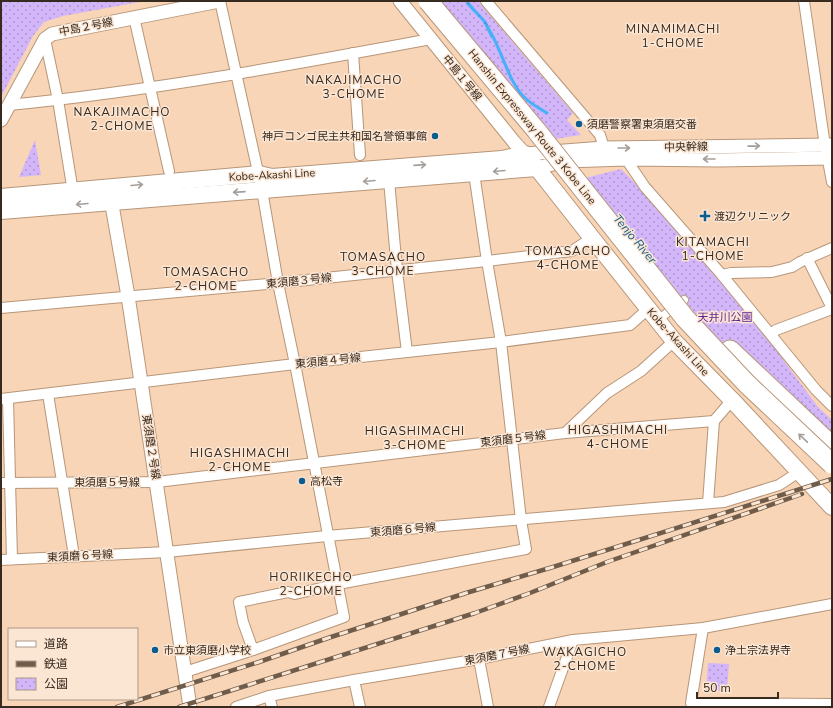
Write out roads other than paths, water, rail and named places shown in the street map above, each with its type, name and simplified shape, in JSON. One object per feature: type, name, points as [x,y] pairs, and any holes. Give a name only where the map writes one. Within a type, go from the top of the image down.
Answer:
[{"type":"highway","name":"Hanshin Expressway Route 3 Kobe Line","points":[[428,1],[536,130],[685,318],[747,384],[832,464]]},
{"type":"highway","name":"Hanshin Expressway Route 3 Kobe Line","points":[[439,1],[586,182],[730,350],[832,446]]},
{"type":"highway","points":[[730,350],[832,430]]},
{"type":"main road","name":"Kobe-Akashi Line","points":[[1,198],[73,192],[110,195],[262,190],[474,173],[534,158]]},
{"type":"main road","name":"Kobe-Akashi Line","points":[[1,211],[258,174],[280,176],[502,159],[534,158]]},
{"type":"main road","name":"Kobe-Akashi Line","points":[[534,158],[592,238],[656,313],[674,340],[832,507]]},
{"type":"street","name":"中島２号線","points":[[1,120],[44,39],[52,34],[220,1]]},
{"type":"street","points":[[185,672],[253,650],[344,617],[278,283],[262,190],[220,1]]},
{"type":"street","name":"中島１号線","points":[[400,1],[514,142],[534,158]]},
{"type":"street","points":[[486,1],[600,135],[604,148]]},
{"type":"street","points":[[804,1],[829,152],[832,182]]},
{"type":"street","points":[[134,17],[169,171]]},
{"type":"street","points":[[44,39],[58,100],[73,192]]},
{"type":"street","points":[[9,105],[58,100],[236,74],[431,39]]},
{"type":"street","points":[[353,53],[360,154]]},
{"type":"street","name":"中央幹線","points":[[561,156],[604,148],[829,152]]},
{"type":"street","name":"中央幹線","points":[[561,156],[626,159],[719,160],[829,152]]},
{"type":"street","points":[[534,158],[561,156]]},
{"type":"street","points":[[626,159],[645,187],[722,275],[820,394],[832,406]]},
{"type":"street","points":[[253,650],[243,622],[239,602],[288,592],[296,594],[338,584],[526,549],[501,342],[474,173]]},
{"type":"street","points":[[389,180],[407,352]]},
{"type":"street","name":"東須磨２号線","points":[[110,195],[142,383],[190,707]]},
{"type":"street","name":"東須磨３号線","points":[[1,308],[278,283],[572,251],[592,238]]},
{"type":"street","points":[[722,275],[731,273],[772,272],[792,266],[832,248]]},
{"type":"street","points":[[771,334],[776,330],[832,309],[807,258]]},
{"type":"street","points":[[656,313],[684,300]]},
{"type":"street","name":"東須磨４号線","points":[[5,399],[295,364],[501,342],[630,325],[656,313]]},
{"type":"street","points":[[565,433],[606,392],[641,371],[674,340]]},
{"type":"street","points":[[48,394],[74,556]]},
{"type":"street","points":[[5,399],[6,483],[12,560]]},
{"type":"street","points":[[708,503],[714,421],[732,400]]},
{"type":"street","name":"東須磨５号線","points":[[6,483],[157,482],[565,433],[714,421]]},
{"type":"street","name":"東須磨６号線","points":[[1,560],[167,552],[327,536],[724,502],[779,485],[799,472]]},
{"type":"street","name":"東須磨７号線","points":[[236,707],[270,696],[479,659],[573,640],[703,628],[832,604]]},
{"type":"street","points":[[703,628],[691,703],[832,704]]},
{"type":"street","points":[[549,707],[573,640]]},
{"type":"street","points":[[479,659],[488,707]]},
{"type":"street","points":[[354,680],[360,707]]},
{"type":"street","points":[[270,696],[272,707]]},
{"type":"water","points":[[468,1],[486,21],[494,36],[491,38],[483,22],[466,4]]},
{"type":"waterway","points":[[491,33],[519,91],[529,102],[547,113]]},
{"type":"railway","points":[[117,707],[259,662],[466,593],[832,479]]},
{"type":"railway","points":[[179,707],[475,613],[607,562],[802,494]]},
{"type":"place","name":"須磨警察署東須磨交番","points":[[579,124]]},
{"type":"place","name":"神戸コンゴ民主共和国名誉領事館","points":[[435,136]]},
{"type":"place","name":"渡辺クリニック","points":[[705,216]]},
{"type":"place","name":"高松寺","points":[[302,481]]},
{"type":"place","name":"市立東須磨小学校","points":[[155,650]]},
{"type":"place","name":"浄土宗法界寺","points":[[717,650]]},
{"type":"district","name":"MINAMIMACHI 1-CHOME","points":[[673,36]]},
{"type":"district","name":"NAKAJIMACHO 3-CHOME","points":[[354,87]]},
{"type":"district","name":"NAKAJIMACHO 2-CHOME","points":[[122,119]]},
{"type":"district","name":"KITAMACHI 1-CHOME","points":[[713,249]]},
{"type":"district","name":"TOMASACHO 4-CHOME","points":[[568,258]]},
{"type":"district","name":"TOMASACHO 3-CHOME","points":[[383,264]]},
{"type":"district","name":"TOMASACHO 2-CHOME","points":[[206,279]]},
{"type":"district","name":"HIGASHIMACHI 4-CHOME","points":[[618,437]]},
{"type":"district","name":"HIGASHIMACHI 3-CHOME","points":[[415,438]]},
{"type":"district","name":"HIGASHIMACHI 2-CHOME","points":[[240,460]]},
{"type":"district","name":"HORIIKECHO 2-CHOME","points":[[311,584]]},
{"type":"district","name":"WAKAGICHO 2-CHOME","points":[[585,659]]},
{"type":"water label","name":"Tenjo River","points":[[635,239]]},
{"type":"park label","name":"天井川公園","points":[[725,317]]}]
